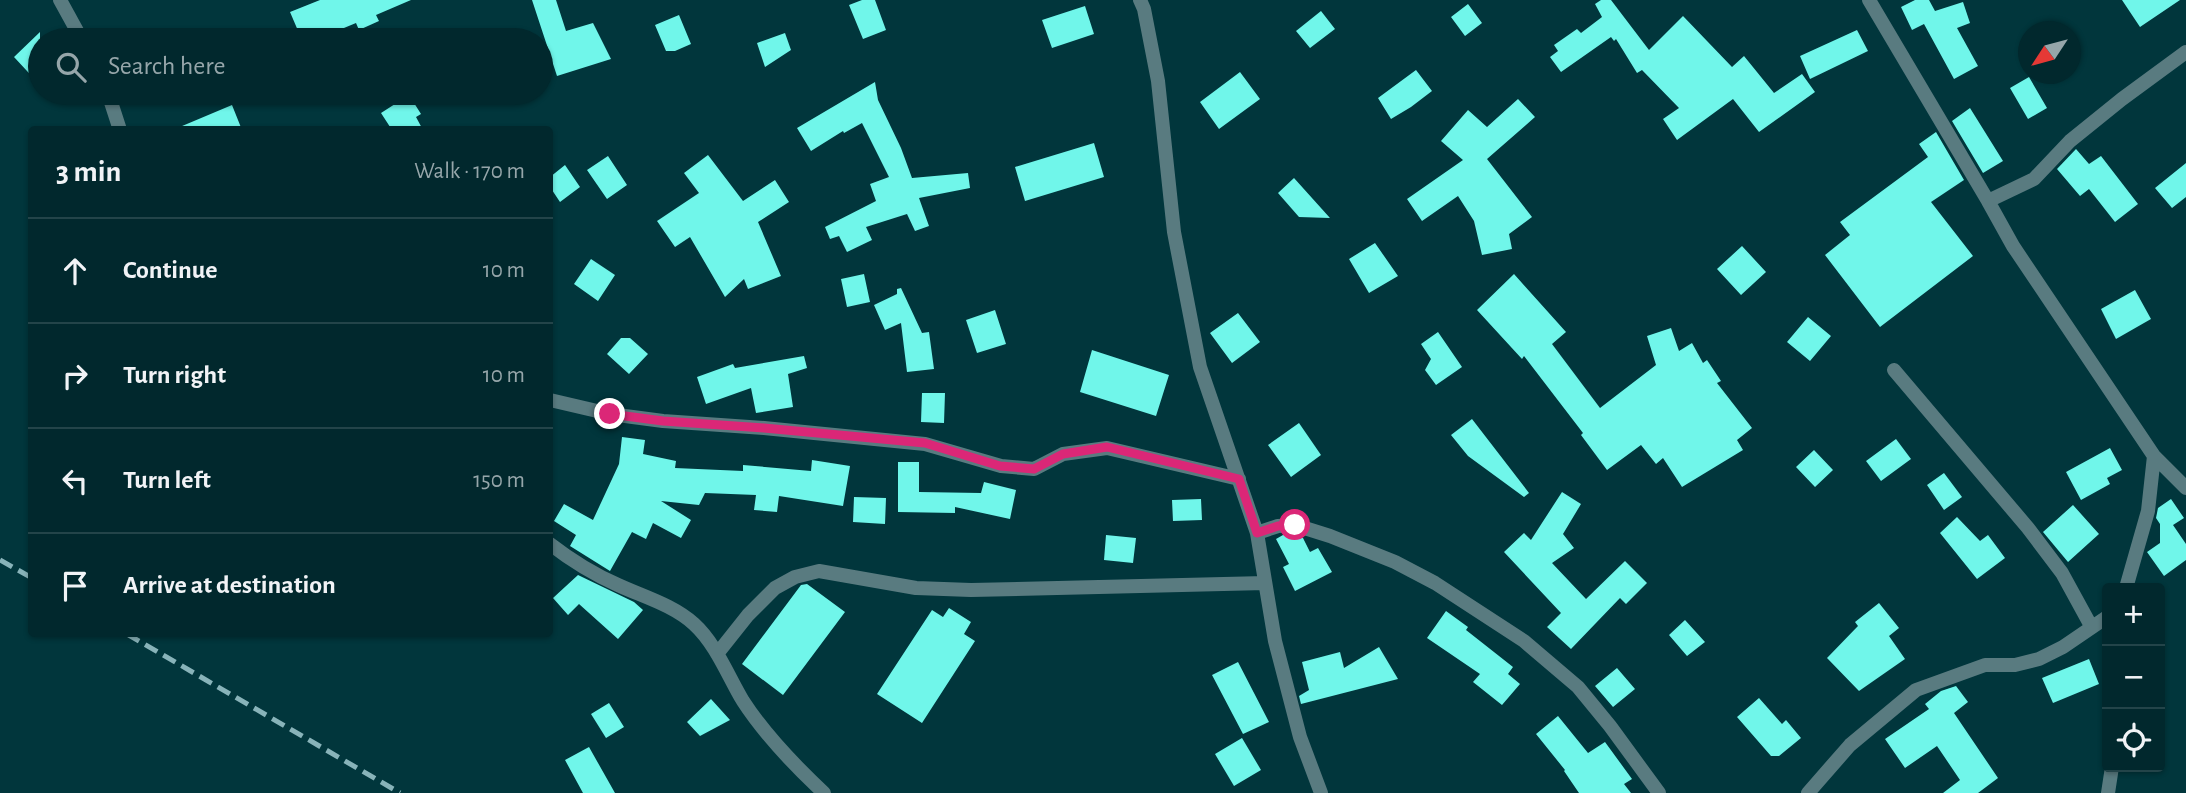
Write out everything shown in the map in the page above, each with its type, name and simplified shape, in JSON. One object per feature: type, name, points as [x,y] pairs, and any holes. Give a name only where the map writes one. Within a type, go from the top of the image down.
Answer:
[{"type":"street","points":[[60,0],[75,28]]},
{"type":"street","points":[[1140,0],[1158,81],[1174,232],[1200,367],[1257,533],[1275,641],[1300,737],[1321,793]]},
{"type":"street","points":[[1869,0],[2013,246],[2154,456],[2186,488]]},
{"type":"street","points":[[1988,201],[2034,179],[2070,141],[2186,52]]},
{"type":"street","points":[[112,105],[119,126]]},
{"type":"street","points":[[1894,370],[2028,528],[2062,573],[2091,626]]},
{"type":"street","points":[[553,401],[610,414],[663,421],[925,443],[1000,466],[1034,469],[1063,454],[1107,447],[1239,479]]},
{"type":"street","points":[[2127,583],[2148,511],[2154,456]]},
{"type":"street","points":[[1257,533],[1278,526],[1295,525],[1395,562],[1435,583],[1524,641],[1578,687],[1659,793]]},
{"type":"street","points":[[553,546],[578,566],[670,607],[696,625],[761,725],[781,750],[824,793]]},
{"type":"street","points":[[716,654],[748,615],[775,588],[795,577],[819,571],[916,588],[971,590],[1265,583]]},
{"type":"street","points":[[1808,793],[1850,745],[1916,690],[1985,665],[2015,665],[2039,659],[2063,647],[2102,620]]},
{"type":"street","points":[[2108,793],[2111,772]]},
{"type":"building","points":[[320,0],[411,0],[376,15],[379,21],[363,28],[358,28],[356,23],[344,28],[297,28],[290,12]]},
{"type":"building","points":[[532,0],[556,0],[566,31],[593,23],[611,59],[557,76],[553,64],[553,28],[541,28]]},
{"type":"building","points":[[862,0],[875,0],[886,30],[863,39],[849,5]]},
{"type":"building","points":[[1601,0],[1611,0],[1649,50],[1683,16],[1732,67],[1744,56],[1774,93],[1802,74],[1815,92],[1759,132],[1733,99],[1677,140],[1663,119],[1679,108],[1642,70],[1637,73],[1616,39],[1614,41],[1611,37],[1561,72],[1550,57],[1558,51],[1554,45],[1577,29],[1581,33],[1602,17],[1595,4]]},
{"type":"building","points":[[1915,0],[1929,0],[1935,11],[1963,2],[1970,23],[1957,28],[1978,66],[1954,79],[1924,24],[1912,30],[1901,7]]},
{"type":"building","points":[[2122,0],[2180,0],[2140,27]]},
{"type":"building","points":[[1468,4],[1482,23],[1465,36],[1451,17]]},
{"type":"building","points":[[1085,6],[1094,34],[1052,48],[1042,20]]},
{"type":"building","points":[[1321,11],[1335,29],[1310,48],[1296,31]]},
{"type":"building","points":[[679,15],[691,44],[675,51],[666,51],[655,25]]},
{"type":"building","points":[[1857,30],[1868,51],[1810,79],[1800,56]]},
{"type":"building","points":[[785,33],[791,50],[765,67],[757,43]]},
{"type":"building","points":[[28,44],[28,72],[14,57]]},
{"type":"building","points":[[1416,70],[1432,91],[1391,119],[1378,98]]},
{"type":"building","points":[[1240,72],[1260,99],[1219,129],[1200,102]]},
{"type":"building","points":[[875,82],[878,100],[912,178],[968,173],[970,188],[919,198],[929,226],[915,231],[907,214],[866,227],[872,240],[847,252],[839,236],[830,239],[825,227],[876,201],[870,184],[889,177],[862,123],[844,133],[843,131],[811,151],[797,128]]},
{"type":"building","points":[[2018,83],[2033,84],[2047,108],[2028,119],[2010,88]]},
{"type":"building","points":[[1518,99],[1535,117],[1487,159],[1532,217],[1509,234],[1512,249],[1482,255],[1474,221],[1458,196],[1422,221],[1407,199],[1463,160],[1441,141],[1468,110],[1487,127]]},
{"type":"building","points":[[232,105],[240,126],[182,126]]},
{"type":"building","points":[[393,105],[415,105],[421,114],[416,117],[421,126],[389,126],[381,113]]},
{"type":"building","points":[[1970,108],[2003,161],[1983,173],[1952,121]]},
{"type":"building","points":[[1936,132],[1964,180],[1931,202],[1973,256],[1880,327],[1825,255],[1850,235],[1840,222],[1928,157],[1919,144]]},
{"type":"building","points":[[1094,143],[1104,177],[1025,201],[1015,167]]},
{"type":"building","points":[[2076,149],[2089,164],[2101,156],[2138,204],[2115,222],[2089,189],[2080,196],[2057,169]]},
{"type":"building","points":[[708,155],[743,201],[775,180],[789,202],[758,222],[781,276],[748,289],[744,279],[725,297],[690,237],[675,247],[657,221],[699,193],[684,173]]},
{"type":"building","points":[[608,156],[627,185],[607,199],[587,170]]},
{"type":"building","points":[[2186,163],[2186,197],[2172,208],[2155,188]]},
{"type":"building","points":[[565,165],[580,187],[560,202],[553,192],[553,175]]},
{"type":"building","points":[[1294,178],[1330,218],[1299,217],[1278,193]]},
{"type":"building","points":[[1375,243],[1398,276],[1369,293],[1349,259]]},
{"type":"building","points":[[1742,246],[1766,272],[1741,295],[1717,269]]},
{"type":"building","points":[[591,259],[615,275],[598,301],[574,284]]},
{"type":"building","points":[[864,274],[870,302],[847,307],[841,279]]},
{"type":"building","points":[[1514,274],[1566,332],[1552,344],[1600,408],[1656,365],[1647,336],[1671,328],[1679,351],[1692,343],[1703,363],[1707,360],[1721,381],[1717,383],[1752,428],[1737,440],[1743,450],[1682,487],[1663,458],[1656,464],[1641,445],[1607,470],[1581,435],[1583,433],[1524,356],[1522,359],[1477,310]]},
{"type":"building","points":[[901,288],[922,333],[929,332],[934,369],[907,372],[901,323],[885,330],[874,305],[897,294],[897,289]]},
{"type":"building","points":[[2135,290],[2151,319],[2116,339],[2101,309]]},
{"type":"building","points":[[995,310],[1006,344],[977,353],[966,320]]},
{"type":"building","points":[[1238,313],[1260,342],[1232,363],[1210,333]]},
{"type":"building","points":[[1808,317],[1831,336],[1810,361],[1787,342]]},
{"type":"building","points":[[1438,332],[1462,367],[1436,385],[1425,370],[1431,359],[1421,344]]},
{"type":"building","points":[[621,338],[630,338],[648,354],[629,374],[607,354]]},
{"type":"building","points":[[1092,350],[1169,375],[1156,416],[1080,392]]},
{"type":"building","points":[[804,356],[807,368],[788,374],[793,407],[756,413],[751,388],[706,404],[697,377],[733,364],[735,368]]},
{"type":"building","points":[[922,393],[945,393],[944,423],[921,422]]},
{"type":"building","points":[[1472,419],[1529,493],[1524,497],[1468,456],[1451,435]]},
{"type":"building","points":[[1299,423],[1321,455],[1291,477],[1268,445]]},
{"type":"building","points":[[622,437],[645,440],[643,454],[676,461],[675,468],[743,471],[743,465],[811,471],[812,460],[850,466],[843,506],[779,496],[777,512],[754,510],[756,495],[705,493],[699,505],[661,501],[691,520],[681,538],[653,523],[646,539],[632,532],[610,571],[570,546],[576,535],[554,521],[564,504],[593,520],[619,464]]},
{"type":"building","points":[[1896,439],[1911,459],[1881,481],[1866,461]]},
{"type":"building","points":[[2110,448],[2122,470],[2107,478],[2110,484],[2081,500],[2066,472]]},
{"type":"building","points":[[1814,450],[1833,470],[1815,487],[1796,467]]},
{"type":"building","points":[[898,462],[919,462],[919,492],[981,493],[984,482],[1016,490],[1010,519],[955,507],[955,513],[898,512]]},
{"type":"building","points":[[1944,473],[1962,497],[1944,510],[1927,485]]},
{"type":"building","points":[[1562,492],[1581,504],[1563,534],[1574,548],[1552,563],[1586,599],[1625,561],[1647,583],[1626,604],[1620,598],[1571,649],[1547,627],[1561,613],[1504,552],[1524,533],[1531,540]]},
{"type":"building","points":[[854,497],[886,498],[885,524],[853,522]]},
{"type":"building","points":[[1201,499],[1202,520],[1173,521],[1172,500]]},
{"type":"building","points":[[2171,499],[2184,518],[2173,525],[2186,544],[2186,560],[2164,576],[2147,552],[2160,543],[2160,524],[2156,518],[2158,508]]},
{"type":"building","points":[[2073,505],[2099,534],[2068,562],[2043,532]]},
{"type":"building","points":[[1957,517],[1980,541],[1988,535],[2005,558],[1977,579],[1940,533]]},
{"type":"building","points":[[1106,535],[1136,538],[1133,563],[1104,560]]},
{"type":"building","points":[[1283,535],[1303,538],[1310,552],[1318,548],[1332,572],[1295,591],[1283,567],[1289,564],[1276,539]]},
{"type":"building","points":[[578,575],[634,602],[643,610],[618,639],[579,604],[568,615],[553,598]]},
{"type":"building","points":[[807,584],[845,612],[783,695],[742,664],[801,585]]},
{"type":"building","points":[[1879,603],[1899,628],[1889,636],[1905,659],[1859,691],[1827,658],[1858,626],[1855,622]]},
{"type":"building","points":[[949,608],[971,622],[964,634],[975,641],[922,723],[877,694],[932,610],[943,617]]},
{"type":"building","points":[[1446,611],[1513,667],[1508,674],[1520,684],[1502,705],[1473,682],[1480,674],[1427,638]]},
{"type":"building","points":[[1685,620],[1705,642],[1687,656],[1669,635]]},
{"type":"building","points":[[1379,647],[1398,679],[1301,704],[1299,696],[1309,690],[1302,662],[1340,652],[1344,668]]},
{"type":"building","points":[[2089,659],[2099,684],[2053,703],[2042,678]]},
{"type":"building","points":[[1238,662],[1269,722],[1243,734],[1212,675]]},
{"type":"building","points":[[1617,668],[1635,689],[1613,707],[1595,686]]},
{"type":"building","points":[[1956,686],[1968,702],[1954,713],[1998,778],[1978,793],[1943,793],[1960,780],[1937,746],[1905,768],[1885,739],[1929,709],[1925,704],[1941,691]]},
{"type":"building","points":[[1759,698],[1782,724],[1786,720],[1801,738],[1779,756],[1771,756],[1737,717]]},
{"type":"building","points":[[711,699],[730,720],[700,736],[687,722]]},
{"type":"building","points":[[609,703],[624,727],[606,738],[591,714]]},
{"type":"building","points":[[1558,716],[1588,753],[1605,742],[1632,779],[1624,784],[1631,793],[1579,793],[1565,770],[1536,734]]},
{"type":"building","points":[[1242,738],[1261,770],[1234,786],[1215,754]]},
{"type":"building","points":[[589,747],[615,793],[583,793],[565,760]]},
{"type":"railway","points":[[0,560],[28,576]]},
{"type":"railway","points":[[132,637],[400,793]]},
{"type":"route","points":[[610,414],[663,421],[925,443],[1000,466],[1034,469],[1063,454],[1107,447],[1239,479],[1257,533],[1278,526],[1295,525]]}]
